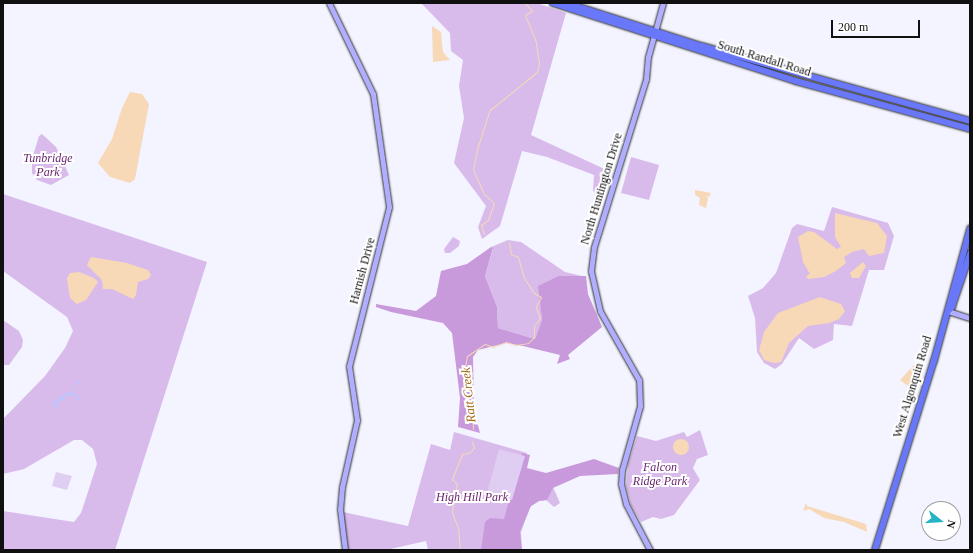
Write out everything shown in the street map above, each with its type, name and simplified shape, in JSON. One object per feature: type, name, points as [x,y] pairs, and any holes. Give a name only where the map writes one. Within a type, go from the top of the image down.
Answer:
[{"type":"main road","name":"South Randall Road","points":[[553,3],[655,34],[970,121]]},
{"type":"main road","name":"South Randall Road","points":[[567,3],[796,81],[970,129]]},
{"type":"main road","name":"West Algonquin Road","points":[[875,550],[948,311],[970,229]]},
{"type":"main road","points":[[948,311],[952,307],[970,254]]},
{"type":"street","name":"Harnish Drive","points":[[329,3],[373,94],[389,207],[349,366],[357,420],[342,487],[340,509],[345,550]]},
{"type":"street","name":"North Huntington Drive","points":[[650,550],[626,504],[621,484],[622,470],[640,406],[639,380],[600,311],[591,272],[594,247],[646,79],[646,66],[663,3]]},
{"type":"street","points":[[948,311],[970,318]]},
{"type":"green space","points":[[421,3],[537,3],[566,13],[531,135],[611,172],[601,208],[593,190],[594,175],[547,157],[522,151],[500,226],[482,239],[478,227],[486,206],[454,163],[464,118],[459,86],[463,60],[451,51],[450,33]]},
{"type":"green space","name":"Tunbridge Park","points":[[42,134],[56,147],[69,175],[51,185],[37,180],[32,173],[32,159],[39,136]]},
{"type":"green space","points":[[631,157],[659,165],[649,200],[621,193]]},
{"type":"green space","points":[[3,194],[207,262],[115,550],[3,550],[3,511],[74,522],[81,513],[97,464],[93,449],[82,440],[74,440],[24,469],[3,474],[3,419],[45,376],[65,348],[73,331],[67,317],[3,271]]},
{"type":"green space","points":[[832,207],[888,223],[894,236],[884,270],[869,270],[852,326],[834,324],[833,340],[814,349],[799,338],[782,364],[775,369],[764,363],[757,352],[755,318],[748,296],[763,288],[776,273],[792,228],[797,224],[824,231]]},
{"type":"green space","points":[[453,237],[460,241],[459,246],[450,253],[445,253],[444,249]]},
{"type":"green space","points":[[508,240],[521,242],[565,272],[582,276],[558,276],[539,286],[542,320],[535,339],[498,328],[497,307],[485,276],[493,249],[491,247]]},
{"type":"green space","points":[[3,320],[19,331],[23,340],[22,347],[9,365],[3,365]]},
{"type":"green space","name":"Falcon Ridge Park","points":[[700,430],[708,455],[697,459],[693,468],[700,480],[674,515],[661,519],[653,517],[641,522],[631,505],[626,486],[628,465],[637,436],[656,441],[684,432],[687,437]]},
{"type":"green space","name":"High Hill Park","points":[[454,432],[527,453],[520,477],[553,487],[560,503],[554,507],[546,500],[539,501],[530,507],[521,532],[522,550],[428,550],[426,541],[386,550],[348,550],[343,512],[408,526],[431,444],[450,450]]},
{"type":"shaded area","points":[[432,26],[441,32],[443,52],[450,60],[433,62]]},
{"type":"shaded area","points":[[130,92],[142,94],[149,104],[135,179],[130,183],[110,177],[98,163],[112,139],[122,108]]},
{"type":"shaded area","points":[[695,190],[711,193],[709,197],[705,196],[708,198],[706,208],[699,205],[700,198],[695,195]]},
{"type":"shaded area","points":[[835,213],[877,223],[887,236],[884,253],[869,256],[864,249],[852,252],[844,257],[846,263],[836,271],[824,277],[808,279],[806,276],[810,274],[803,262],[798,237],[808,231],[814,232],[837,249],[841,247],[835,237]]},
{"type":"shaded area","points":[[491,247],[493,248],[485,276],[497,307],[498,328],[535,339],[542,320],[538,286],[558,276],[586,276],[588,294],[602,327],[568,355],[570,359],[557,364],[560,355],[523,346],[506,343],[478,350],[473,357],[474,410],[480,433],[458,427],[460,398],[452,333],[443,323],[391,312],[376,307],[376,304],[416,311],[436,296],[441,271],[467,264]]},
{"type":"shaded area","points":[[91,257],[127,263],[148,270],[151,275],[148,279],[138,282],[136,295],[133,299],[112,289],[103,289],[102,280],[87,265]]},
{"type":"shaded area","points":[[863,262],[866,266],[859,278],[852,278],[850,273]]},
{"type":"shaded area","points":[[79,272],[94,278],[98,282],[86,300],[77,304],[70,298],[67,278],[70,273]]},
{"type":"shaded area","points":[[820,297],[841,304],[845,311],[839,319],[829,323],[808,326],[789,343],[781,362],[774,363],[764,360],[759,350],[764,332],[778,313]]},
{"type":"shaded area","points":[[914,365],[921,370],[911,388],[900,380]]},
{"type":"shaded area","points":[[681,439],[687,441],[689,447],[687,453],[681,455],[675,453],[673,447],[675,441]]},
{"type":"shaded area","points":[[499,449],[525,456],[512,500],[487,493]]},
{"type":"shaded area","points":[[522,453],[530,455],[527,468],[546,473],[594,459],[619,468],[618,474],[580,476],[553,488],[547,500],[539,501],[531,506],[520,532],[522,550],[481,550],[485,522],[490,518],[504,519]]},
{"type":"shaded area","points":[[56,472],[72,476],[67,490],[52,486]]},
{"type":"shaded area","points":[[806,503],[807,506],[866,524],[867,532],[844,522],[824,518],[809,509],[803,511]]},
{"type":"sand","points":[[77,380],[80,382],[75,386],[73,393],[80,397],[79,400],[77,401],[77,396],[66,395],[65,400],[59,401],[55,409],[52,403],[66,393],[72,392]]},
{"type":"waterway","name":"Ratt Creek","points":[[484,234],[481,225],[488,220],[494,203],[484,194],[473,169],[478,146],[490,110],[537,72],[539,64],[536,42],[525,15],[532,11],[525,3]]},
{"type":"waterway","name":"Ratt Creek","points":[[473,429],[470,374],[465,367],[467,356],[485,344],[493,347],[506,342],[516,345],[528,343],[534,337],[534,326],[540,318],[536,307],[541,297],[534,293],[524,278],[518,257],[511,254],[509,242]]},
{"type":"waterway","name":"Ratt Creek","points":[[460,550],[458,528],[452,512],[457,484],[452,479],[462,454],[469,453],[474,448],[472,441]]}]
